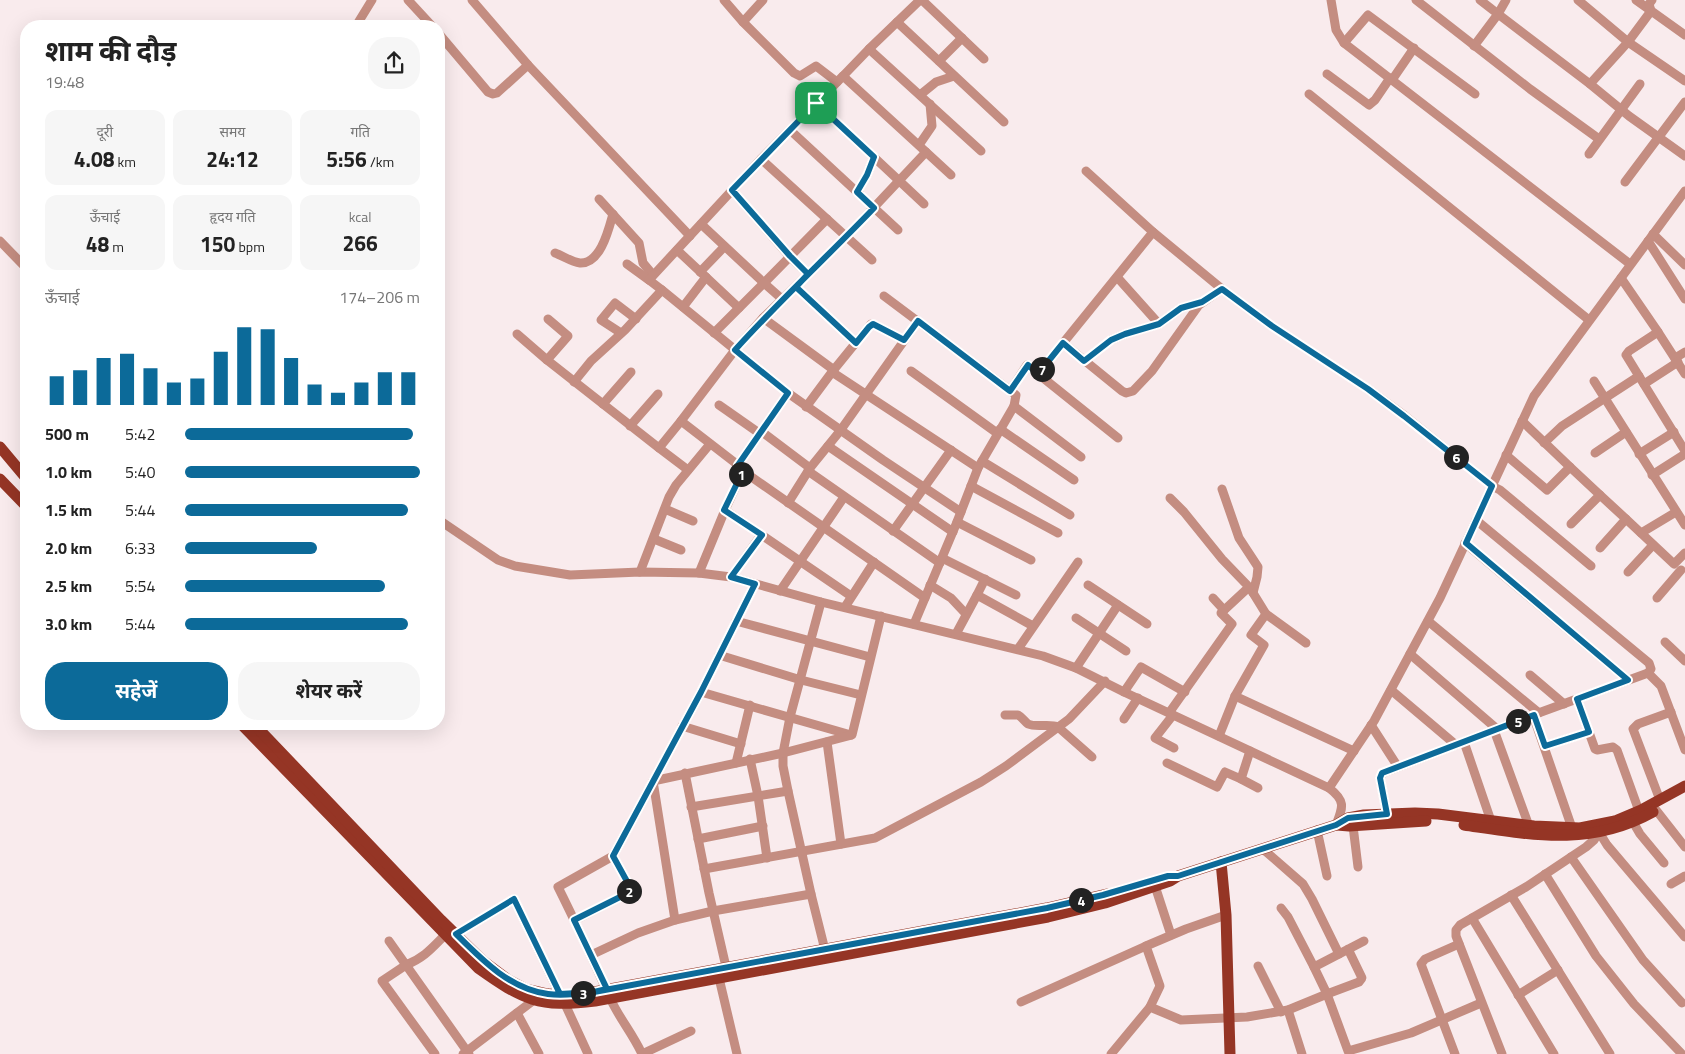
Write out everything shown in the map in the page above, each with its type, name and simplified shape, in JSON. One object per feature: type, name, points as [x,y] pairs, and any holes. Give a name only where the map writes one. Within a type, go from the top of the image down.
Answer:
[{"type":"main road","points":[[0,447],[20,471]]},
{"type":"main road","points":[[0,458],[20,480]]},
{"type":"main road","points":[[0,479],[20,500]]},
{"type":"main road","points":[[246,730],[450,934],[507,979],[526,988],[562,999]]},
{"type":"main road","points":[[260,730],[450,934],[478,968],[503,986],[524,997],[548,1003],[594,992],[608,994],[719,978],[826,953],[1047,908],[1103,895],[1168,876],[1178,876]]},
{"type":"main road","points":[[608,994],[726,967],[1048,918],[1104,903],[1155,886],[1178,876],[1336,825],[1348,818],[1387,814],[1438,814],[1528,826],[1598,829],[1633,822],[1685,786]]},
{"type":"main road","points":[[1336,825],[1353,826],[1418,820],[1533,835],[1581,835],[1685,794]]},
{"type":"main road","points":[[1221,862],[1226,915],[1230,1054]]},
{"type":"street","points":[[360,20],[372,0]]},
{"type":"street","points":[[408,0],[426,20]]},
{"type":"street","points":[[472,0],[528,65],[690,236]]},
{"type":"street","points":[[724,0],[743,22],[797,75],[800,76],[816,66],[840,79],[919,145],[951,175]]},
{"type":"street","points":[[743,22],[763,0]]},
{"type":"street","points":[[651,278],[761,159],[869,49],[921,0],[984,59]]},
{"type":"street","points":[[1331,0],[1336,30],[1344,42],[1630,264]]},
{"type":"street","points":[[1416,0],[1474,46],[1599,139]]},
{"type":"street","points":[[1480,0],[1658,138],[1685,156]]},
{"type":"street","points":[[1474,46],[1506,0]]},
{"type":"street","points":[[1578,0],[1628,42],[1685,81]]},
{"type":"street","points":[[1636,0],[1684,32]]},
{"type":"street","points":[[1651,11],[1649,4],[1652,0]]},
{"type":"street","points":[[1590,84],[1628,42],[1651,11]]},
{"type":"street","points":[[1344,42],[1368,15],[1475,94]]},
{"type":"street","points":[[897,22],[1004,122]]},
{"type":"street","points":[[939,61],[962,38]]},
{"type":"street","points":[[445,41],[488,92],[493,94],[497,93],[528,65]]},
{"type":"street","points":[[1327,74],[1369,105],[1375,100],[1414,48]]},
{"type":"street","points":[[869,49],[981,151]]},
{"type":"street","points":[[920,95],[940,80],[954,76]]},
{"type":"street","points":[[1589,154],[1640,84]]},
{"type":"street","points":[[1309,94],[1589,320]]},
{"type":"street","points":[[1625,182],[1685,102]]},
{"type":"street","points":[[816,103],[924,204]]},
{"type":"street","points":[[919,145],[932,126],[930,104]]},
{"type":"street","points":[[790,130],[898,230]]},
{"type":"street","points":[[659,448],[735,350],[763,318],[874,208],[926,152]]},
{"type":"street","points":[[857,192],[867,175],[874,157]]},
{"type":"street","points":[[761,159],[872,260]]},
{"type":"street","points":[[1086,171],[1153,232],[1222,289],[1272,326],[1360,384],[1404,416],[1492,486],[1500,490],[1591,566]]},
{"type":"street","points":[[732,190],[808,274]]},
{"type":"street","points":[[1329,788],[1372,725],[1428,621],[1534,396],[1650,237],[1682,204],[1685,191]]},
{"type":"street","points":[[599,199],[639,243],[643,263],[651,278],[662,290],[806,407],[961,512]]},
{"type":"street","points":[[555,252],[574,261],[588,262],[600,250],[606,238],[613,214]]},
{"type":"street","points":[[714,332],[827,219]]},
{"type":"street","points":[[701,224],[782,299]]},
{"type":"street","points":[[1038,374],[1153,232]]},
{"type":"street","points":[[1650,237],[1685,264]]},
{"type":"street","points":[[1650,237],[1685,300]]},
{"type":"street","points":[[0,241],[20,262]]},
{"type":"street","points":[[683,307],[703,275],[724,247]]},
{"type":"street","points":[[677,250],[739,308]]},
{"type":"street","points":[[627,264],[651,278]]},
{"type":"street","points":[[1117,277],[1159,324]]},
{"type":"street","points":[[1621,278],[1685,374]]},
{"type":"street","points":[[796,287],[856,343]]},
{"type":"street","points":[[1084,361],[1111,340],[1159,324],[1181,308],[1202,302],[1222,289]]},
{"type":"street","points":[[574,382],[591,361],[636,319],[662,290]]},
{"type":"street","points":[[884,296],[1016,395],[1014,406],[980,465],[914,624]]},
{"type":"street","points":[[1063,343],[1122,391],[1126,393],[1133,391],[1152,371],[1202,302]]},
{"type":"street","points":[[621,334],[601,320],[615,303],[636,319]]},
{"type":"street","points":[[763,318],[833,371],[951,450],[1070,515]]},
{"type":"street","points":[[547,360],[568,336],[548,319]]},
{"type":"street","points":[[788,503],[809,469],[840,430],[918,321]]},
{"type":"street","points":[[806,407],[833,371],[873,324],[904,340]]},
{"type":"street","points":[[1652,475],[1685,453],[1626,354],[1658,332]]},
{"type":"street","points":[[517,334],[574,382],[688,470]]},
{"type":"street","points":[[1644,384],[1685,352]]},
{"type":"street","points":[[1010,391],[1028,365],[1118,438]]},
{"type":"street","points":[[911,371],[1074,480]]},
{"type":"street","points":[[603,404],[631,372]]},
{"type":"street","points":[[1544,442],[1562,426],[1639,376]]},
{"type":"street","points":[[1594,381],[1685,525]]},
{"type":"street","points":[[699,573],[740,468],[760,432],[788,393]]},
{"type":"street","points":[[630,426],[658,394]]},
{"type":"street","points":[[719,405],[760,432],[844,497],[893,531],[941,561],[1016,595]]},
{"type":"street","points":[[1014,406],[1081,457]]},
{"type":"street","points":[[681,421],[788,503],[925,598]]},
{"type":"street","points":[[1522,421],[1680,569]]},
{"type":"street","points":[[1595,453],[1626,432]]},
{"type":"street","points":[[1639,454],[1674,432]]},
{"type":"street","points":[[640,572],[669,497],[676,485],[710,444]]},
{"type":"street","points":[[828,446],[953,532]]},
{"type":"street","points":[[893,531],[951,450]]},
{"type":"street","points":[[1506,455],[1547,490],[1570,467]]},
{"type":"street","points":[[971,486],[1058,533]]},
{"type":"street","points":[[1174,748],[1155,738],[1184,692],[1232,624],[1221,614],[1251,590],[1258,577],[1258,567],[1239,538],[1222,489]]},
{"type":"street","points":[[1571,524],[1600,495]]},
{"type":"street","points":[[780,590],[844,497]]},
{"type":"street","points":[[1170,498],[1251,590],[1266,614],[1306,643]]},
{"type":"street","points":[[664,509],[693,521]]},
{"type":"street","points":[[724,510],[851,596]]},
{"type":"street","points":[[1641,533],[1676,512]]},
{"type":"street","points":[[1600,548],[1626,519]]},
{"type":"street","points":[[1387,814],[1380,775],[1382,773],[1648,673],[1651,669],[1649,663],[1476,520]]},
{"type":"street","points":[[957,522],[1031,560]]},
{"type":"street","points":[[445,524],[498,560],[515,566],[570,575],[640,572],[699,573],[731,577],[821,602],[1043,656],[1105,681],[1124,692],[1329,788],[1339,796],[1342,806],[1336,825]]},
{"type":"street","points":[[731,577],[762,535]]},
{"type":"street","points":[[654,539],[681,550]]},
{"type":"street","points":[[1466,543],[1628,680]]},
{"type":"street","points":[[1628,572],[1654,545]]},
{"type":"street","points":[[1657,598],[1680,569],[1685,553]]},
{"type":"street","points":[[845,608],[874,562]]},
{"type":"street","points":[[1018,649],[1078,562]]},
{"type":"street","points":[[956,634],[985,580]]},
{"type":"street","points":[[691,1031],[642,1054],[608,994],[558,887],[613,856],[701,692],[755,584]]},
{"type":"street","points":[[930,585],[951,598],[966,614]]},
{"type":"street","points":[[1088,585],[1147,624]]},
{"type":"street","points":[[977,595],[1034,626]]},
{"type":"street","points":[[1213,598],[1224,610]]},
{"type":"street","points":[[821,602],[790,716],[783,753],[788,791],[801,852],[826,953]]},
{"type":"street","points":[[1076,668],[1118,605]]},
{"type":"street","points":[[1219,736],[1236,696],[1264,645],[1251,635],[1266,614]]},
{"type":"street","points":[[852,735],[880,616]]},
{"type":"street","points":[[1076,618],[1126,651]]},
{"type":"street","points":[[736,621],[870,657]]},
{"type":"street","points":[[1428,621],[1536,714],[1572,828]]},
{"type":"street","points":[[1665,642],[1685,661]]},
{"type":"street","points":[[1410,654],[1496,729],[1528,826]]},
{"type":"street","points":[[719,655],[800,680],[861,695]]},
{"type":"street","points":[[1124,692],[1141,666],[1184,692]]},
{"type":"street","points":[[1648,673],[1661,686],[1685,750]]},
{"type":"street","points":[[1530,675],[1564,704]]},
{"type":"street","points":[[704,869],[875,838],[981,782],[1058,727],[1082,706],[1105,681]]},
{"type":"street","points":[[1391,690],[1460,743],[1491,821]]},
{"type":"street","points":[[701,692],[852,735]]},
{"type":"street","points":[[1236,696],[1354,751]]},
{"type":"street","points":[[1124,719],[1138,698]]},
{"type":"street","points":[[1577,699],[1595,749],[1610,746],[1615,748],[1639,811]]},
{"type":"street","points":[[736,763],[750,706]]},
{"type":"street","points":[[1671,712],[1638,724],[1633,729],[1658,805],[1685,847]]},
{"type":"street","points":[[1005,715],[1018,715],[1032,725],[1053,725],[1058,727],[1092,757]]},
{"type":"street","points":[[1372,725],[1398,767]]},
{"type":"street","points":[[682,726],[741,744]]},
{"type":"street","points":[[1545,746],[1589,732]]},
{"type":"street","points":[[653,781],[783,753],[852,735]]},
{"type":"street","points":[[826,742],[841,844]]},
{"type":"street","points":[[1241,779],[1250,752]]},
{"type":"street","points":[[750,759],[758,796],[767,858]]},
{"type":"street","points":[[1167,762],[1217,787],[1224,772],[1258,788]]},
{"type":"street","points":[[685,773],[726,967]]},
{"type":"street","points":[[653,781],[675,920]]},
{"type":"street","points":[[691,807],[788,791]]},
{"type":"street","points":[[1633,822],[1640,834],[1664,863]]},
{"type":"street","points":[[698,839],[763,826]]},
{"type":"street","points":[[1353,826],[1358,867]]},
{"type":"street","points":[[1502,1054],[1456,936],[1456,930],[1460,925],[1586,848],[1594,840],[1598,829]]},
{"type":"street","points":[[1598,829],[1607,845],[1685,937]]},
{"type":"street","points":[[1317,830],[1327,876]]},
{"type":"street","points":[[1262,849],[1303,884],[1339,954]]},
{"type":"street","points":[[574,920],[628,893],[629,885],[613,856]]},
{"type":"street","points":[[1571,857],[1643,960],[1682,1002]]},
{"type":"street","points":[[1545,874],[1596,956],[1634,1004],[1682,1054]]},
{"type":"street","points":[[1671,884],[1685,876]]},
{"type":"street","points":[[1155,886],[1171,935]]},
{"type":"street","points":[[591,955],[638,933],[675,920],[713,911],[811,894]]},
{"type":"street","points":[[1511,895],[1607,1053]]},
{"type":"street","points":[[436,1054],[382,981],[406,964],[417,961],[450,934],[514,899],[588,1054]]},
{"type":"street","points":[[1282,908],[1327,994],[1348,1053],[1368,1050],[1481,1003]]},
{"type":"street","points":[[1020,1002],[1171,935],[1226,915]]},
{"type":"street","points":[[1472,918],[1554,1054]]},
{"type":"street","points":[[389,941],[466,1053],[534,1000]]},
{"type":"street","points":[[1314,966],[1364,941]]},
{"type":"street","points":[[1455,1054],[1421,964],[1425,959],[1459,944]]},
{"type":"street","points":[[1111,1054],[1150,1007],[1160,986],[1146,946]]},
{"type":"street","points":[[1150,1007],[1181,1020],[1247,1017],[1285,1011],[1359,982],[1362,978],[1348,949]]},
{"type":"street","points":[[1258,966],[1285,1011],[1302,1054]]},
{"type":"street","points":[[1518,995],[1558,970]]},
{"type":"street","points":[[719,978],[737,1054]]},
{"type":"street","points":[[517,1013],[538,1054]]},
{"type":"route","points":[[816,103],[732,190],[808,274],[796,287],[856,343],[871,324],[904,340],[918,321],[1010,391],[1028,365],[1038,374],[1063,343],[1084,361],[1111,340],[1164,322],[1181,308],[1202,302],[1222,289],[1272,326],[1368,389],[1492,486],[1466,543],[1628,680],[1577,699],[1589,732],[1545,746],[1534,715],[1382,773],[1380,778],[1387,814],[1348,818],[1336,825],[1178,876],[1168,876],[1103,895],[1047,908],[594,992],[570,995],[548,994],[526,988],[507,979],[483,961],[456,934],[514,899],[560,994],[570,995],[607,989],[574,920],[628,893],[629,885],[613,856],[701,692],[755,584],[731,577],[762,535],[724,510],[743,471],[738,465],[788,393],[735,350],[763,318],[796,287],[874,208],[857,192],[867,175],[874,157],[816,103]]}]
